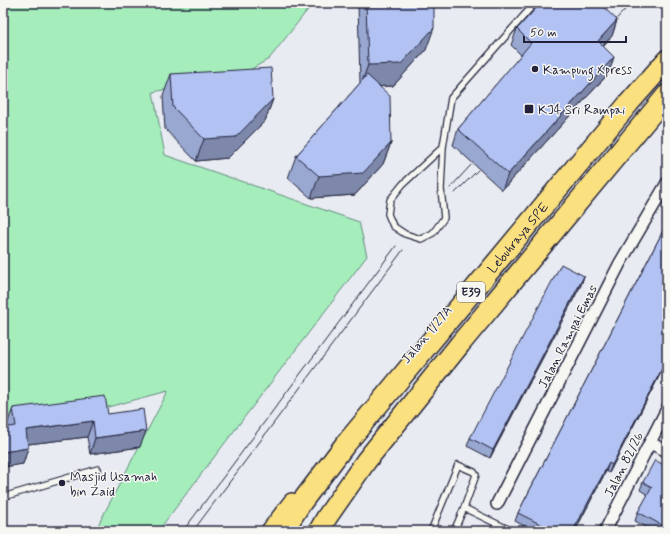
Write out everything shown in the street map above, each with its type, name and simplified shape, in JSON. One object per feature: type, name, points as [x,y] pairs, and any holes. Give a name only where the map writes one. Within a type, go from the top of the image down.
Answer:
[{"type":"highway","name":"Lebuhraya SPE","points":[[283,531],[344,446],[629,103],[667,60]]},
{"type":"highway","name":"Lebuhraya SPE","points":[[319,531],[366,461],[667,95]]},
{"type":"main road","name":"Jalan 1/27A","points":[[270,531],[369,401],[667,51]]},
{"type":"main road","points":[[313,531],[332,504],[667,106]]},
{"type":"street","name":"Jalan Rampai Emas","points":[[497,504],[620,263],[667,183]]},
{"type":"street","name":"Jalan 82/26","points":[[607,530],[667,409]]},
{"type":"street","points":[[650,444],[667,451]]},
{"type":"lane","points":[[443,146],[403,184],[390,200],[388,214],[390,220],[393,226],[405,234],[421,239],[433,233],[444,218],[441,189],[443,146],[451,98],[534,3]]},
{"type":"lane","points":[[431,531],[458,465],[474,472],[476,475],[454,531]]},
{"type":"lane","points":[[3,497],[98,469]]},
{"type":"lane","points":[[464,508],[512,531]]},
{"type":"green space","points":[[3,3],[313,3],[269,59],[241,75],[153,92],[165,155],[359,222],[367,256],[158,531],[95,531],[168,391],[3,435]]},
{"type":"building","points":[[366,3],[434,3],[434,28],[401,64],[368,65]]},
{"type":"building","name":"KJ4 Sri Rampai","points":[[544,3],[599,3],[617,20],[598,41],[614,57],[508,174],[458,129],[531,43],[517,29],[539,5],[541,7]]},
{"type":"building","points":[[271,68],[273,99],[236,137],[204,139],[173,107],[171,74]]},
{"type":"building","points":[[367,75],[390,96],[391,143],[363,173],[319,176],[296,156]]},
{"type":"building","points":[[667,223],[667,359],[612,465],[609,463],[573,531],[546,531],[548,528],[518,513]]},
{"type":"building","points":[[561,264],[584,276],[493,450],[470,438]]},
{"type":"building","points":[[105,396],[108,414],[143,409],[146,431],[95,438],[93,421],[26,430],[28,448],[3,452],[3,428],[16,426],[13,408]]},
{"type":"building","points":[[655,460],[667,467],[667,528],[638,512],[652,487],[643,482]]},
{"type":"tram line","points":[[609,27],[631,3]]},
{"type":"tram line","points":[[450,188],[471,165]]},
{"type":"tram line","points":[[455,193],[478,170]]},
{"type":"tram line","points":[[183,531],[396,246]]},
{"type":"tram line","points":[[193,531],[403,250]]},
{"type":"place","name":"Kampung Xpress","points":[[535,69]]},
{"type":"place","name":"KJ4 Sri Rampai","points":[[529,109]]},
{"type":"place","name":"Masjid Usamah bin Zaid","points":[[62,483]]}]
